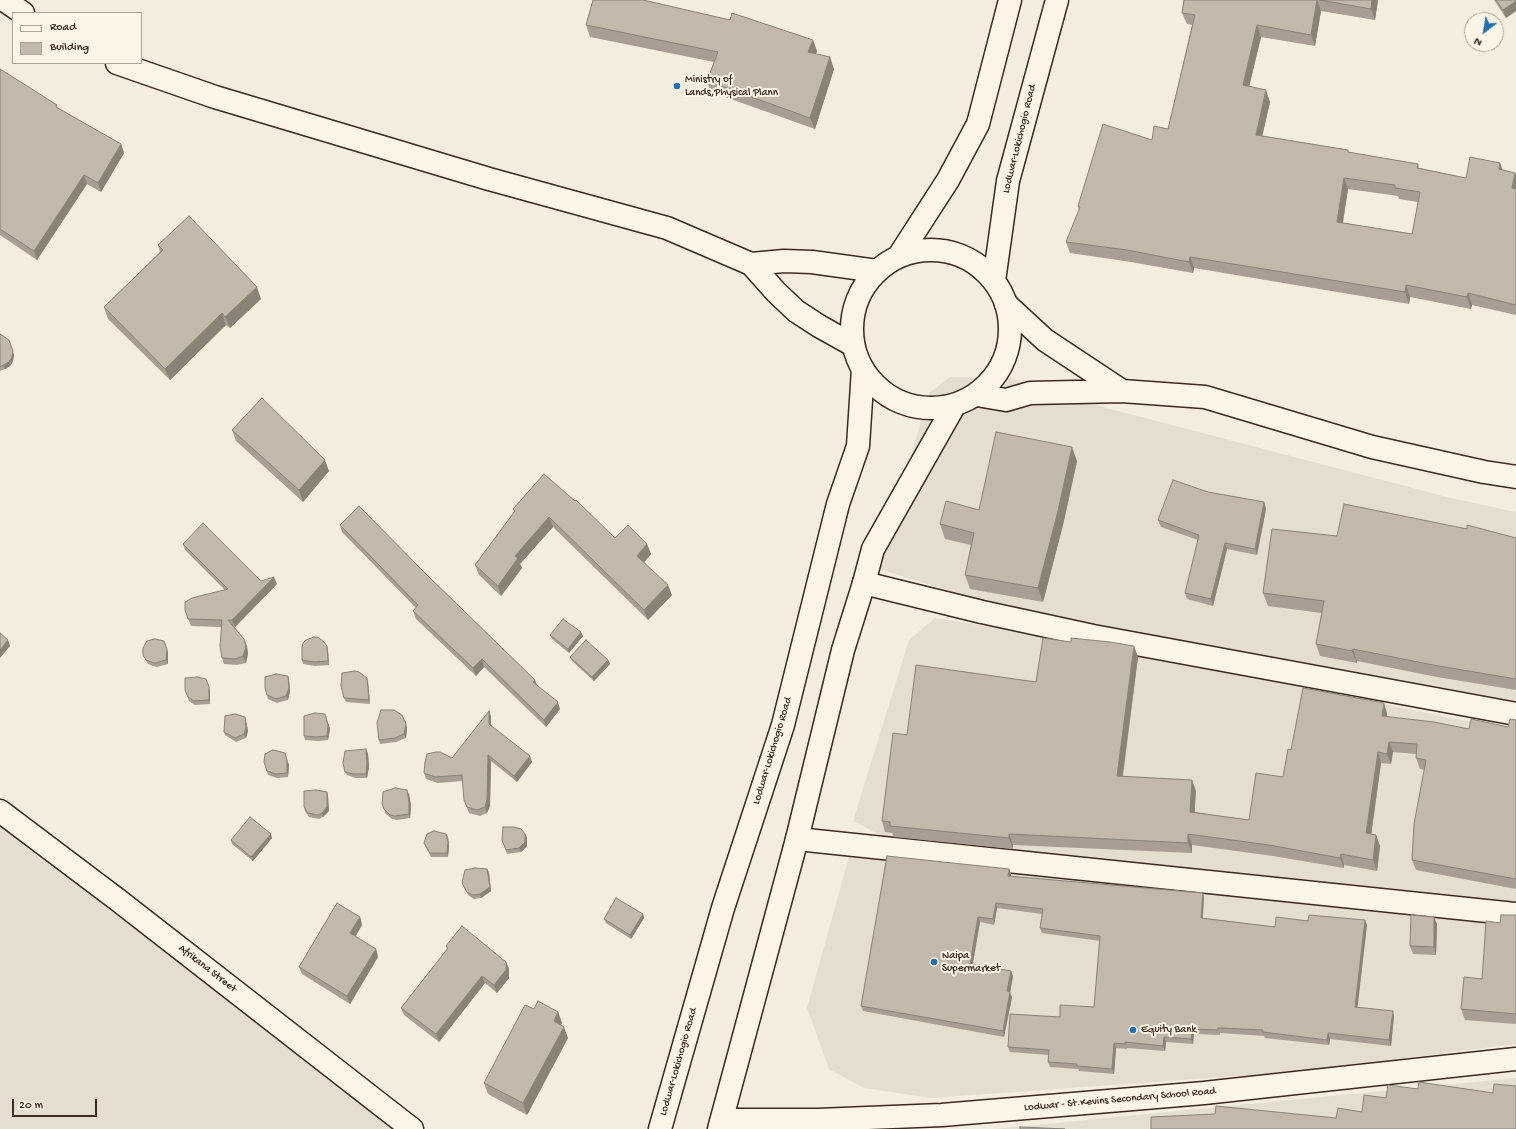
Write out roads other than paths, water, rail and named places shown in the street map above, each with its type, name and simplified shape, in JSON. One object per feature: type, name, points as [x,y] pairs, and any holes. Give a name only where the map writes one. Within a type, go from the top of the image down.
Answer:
[{"type":"main road","points":[[4,0],[22,12]]},
{"type":"main road","points":[[899,256],[948,180],[978,124],[1010,0]]},
{"type":"main road","name":"Lodwar-Lokichogio Road","points":[[994,281],[1008,181],[1056,0]]},
{"type":"main road","points":[[121,64],[215,98],[490,179],[667,228],[751,264],[776,292],[796,311],[819,326],[853,344]]},
{"type":"main road","points":[[926,250],[952,253],[975,264],[994,281],[1006,304],[1011,329],[1007,354],[995,376],[977,395],[954,406],[928,409],[903,404],[880,390],[863,369],[853,344],[852,318],[860,292],[877,271],[899,256],[926,250]]},
{"type":"main road","points":[[751,264],[784,261],[812,262],[877,271]]},
{"type":"main road","points":[[1006,304],[1045,340],[1122,391]]},
{"type":"main road","name":"Lodwar-Lokichogio Road","points":[[660,1129],[723,908],[783,724],[838,504],[858,446],[863,369]]},
{"type":"main road","points":[[977,395],[1006,400],[1030,393],[1122,391],[1205,398],[1372,447],[1484,472],[1516,477]]},
{"type":"main road","points":[[721,1124],[797,839],[843,650],[873,549],[954,406]]},
{"type":"main road","points":[[864,583],[982,612],[1092,636],[1516,714]]},
{"type":"main road","name":"Afrikana Street","points":[[0,812],[118,900],[412,1129]]},
{"type":"main road","points":[[797,839],[1516,914]]},
{"type":"main road","name":"Lodwar - St.Kevins Secondary School Road","points":[[721,1124],[818,1120],[942,1122],[1516,1059]]},
{"type":"place","name":"Ministry of Lands,Physical Plann","points":[[677,86]]},
{"type":"place","name":"Naipa Supermarket","points":[[934,962]]},
{"type":"place","name":"Equity Bank","points":[[1133,1030]]}]
